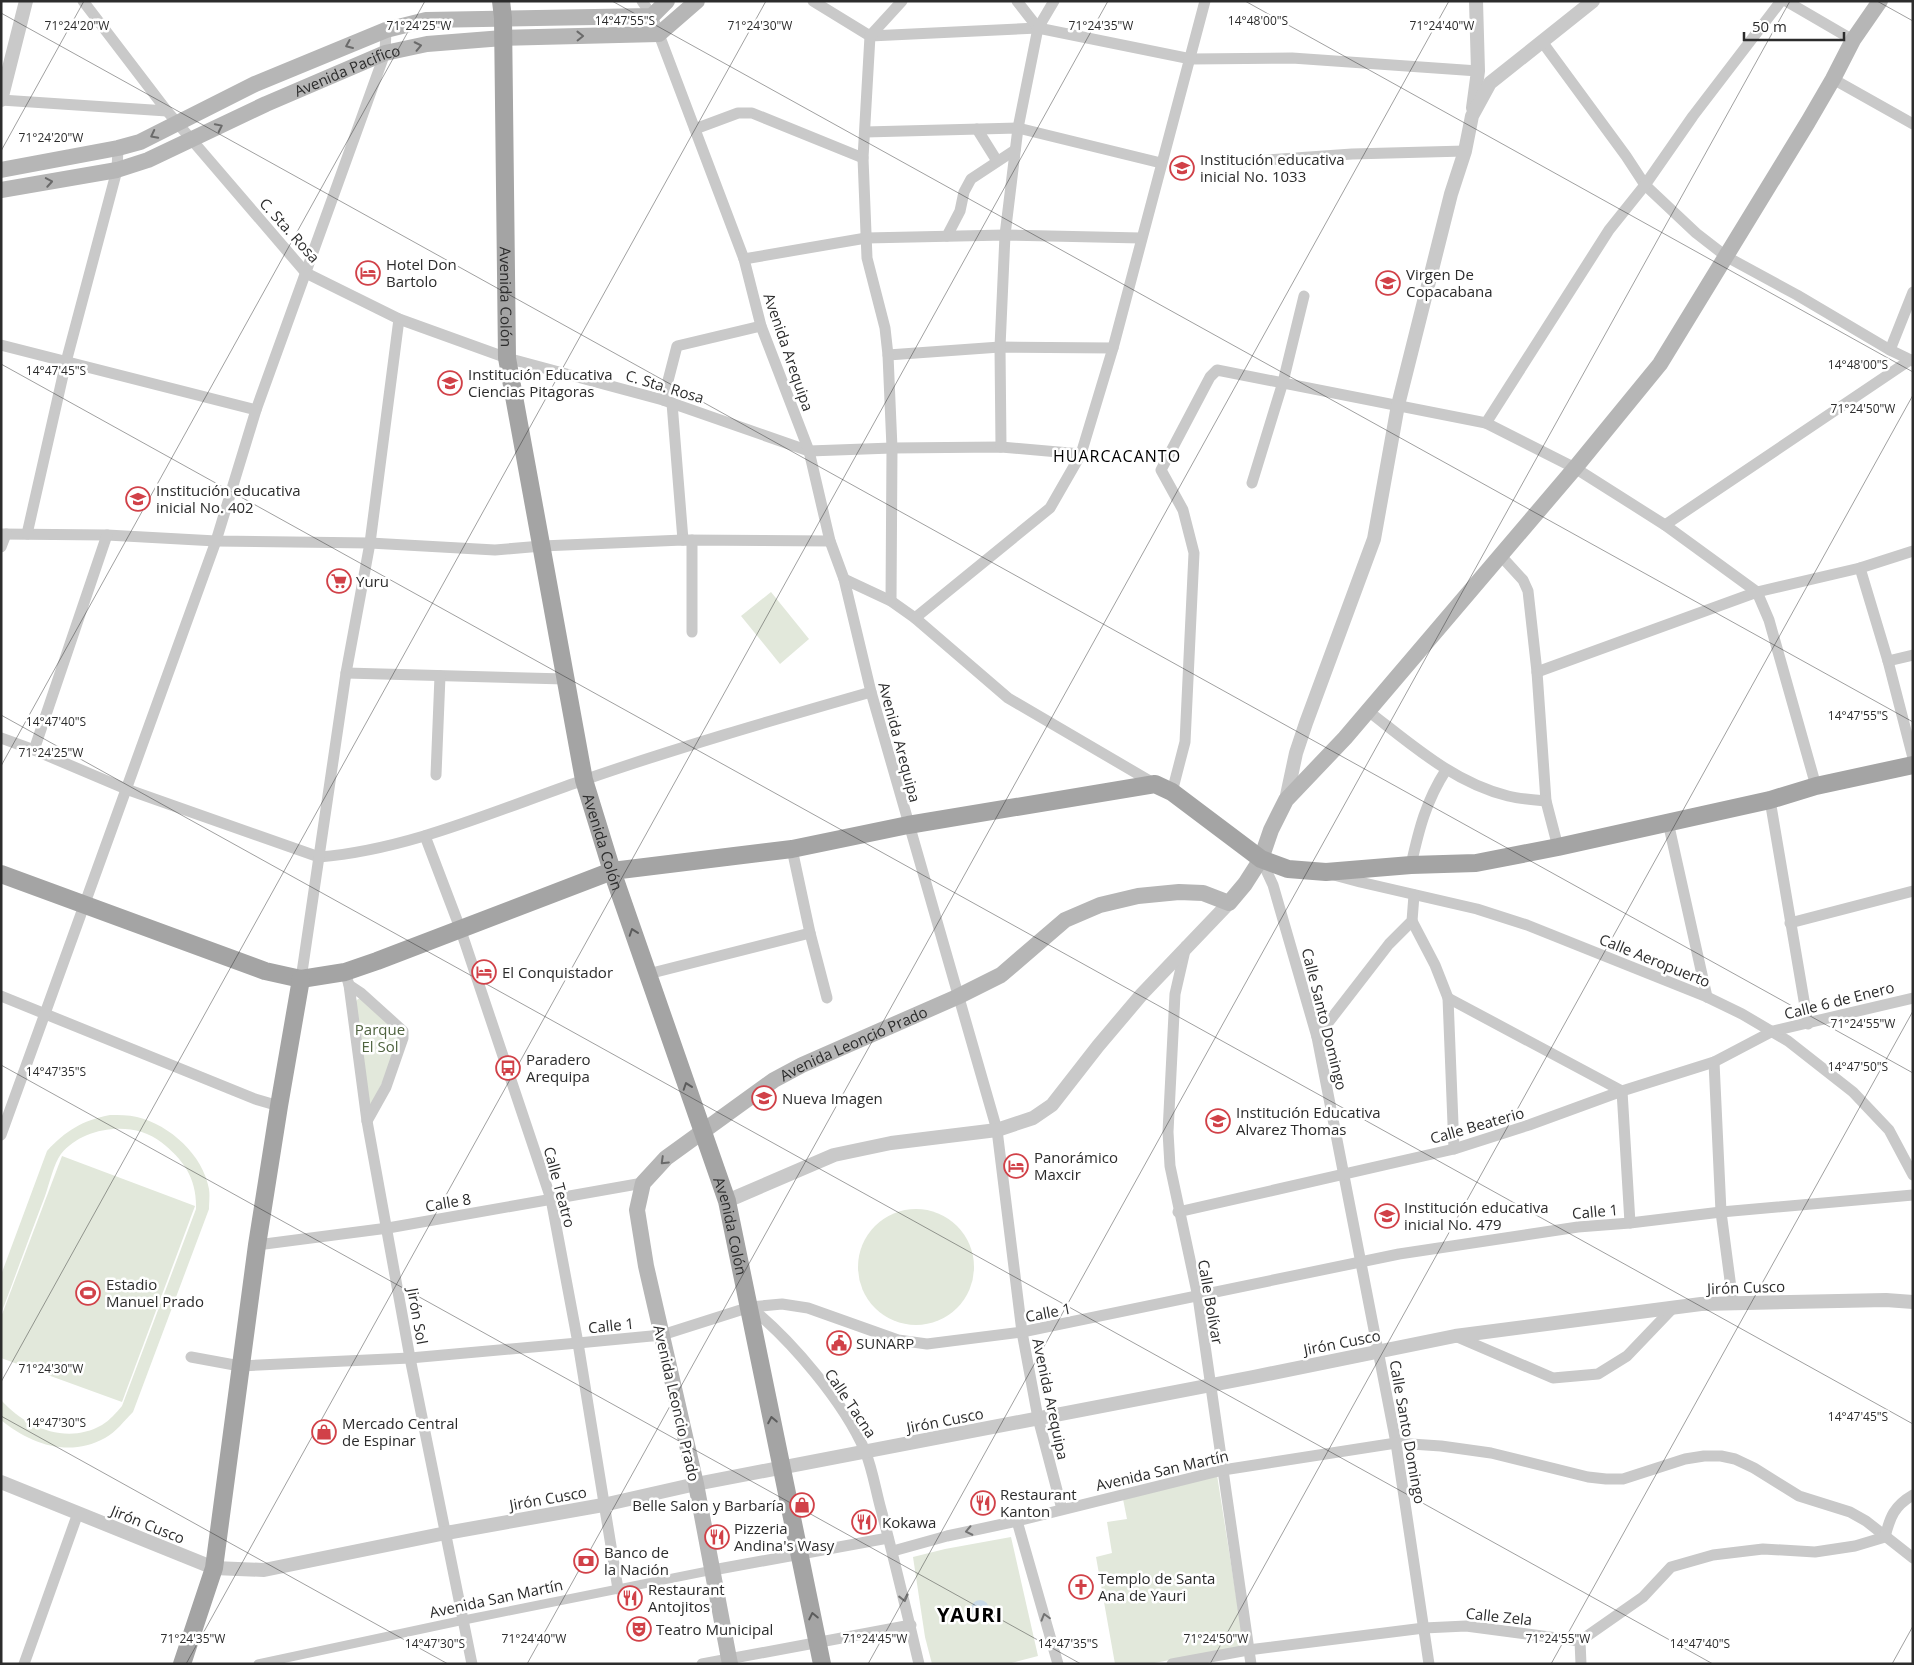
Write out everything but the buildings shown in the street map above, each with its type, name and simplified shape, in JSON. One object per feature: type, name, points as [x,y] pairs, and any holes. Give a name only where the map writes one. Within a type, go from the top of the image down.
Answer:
[{"type":"main road","points":[[652,16],[667,1]]},
{"type":"main road","points":[[659,34],[697,1]]},
{"type":"main road","points":[[1229,903],[1245,884],[1261,859],[1271,830],[1286,800],[1345,738],[1576,468],[1660,364],[1834,79],[1853,40],[1880,1]]},
{"type":"main road","name":"Avenida Pacifico","points":[[1,170],[118,148],[140,142],[172,117],[386,30],[426,20],[502,10],[652,16]]},
{"type":"main road","name":"Avenida Colón","points":[[502,10],[507,358],[584,780],[612,871],[727,1201],[822,1664]]},
{"type":"main road","name":"Avenida Pacifico","points":[[1,190],[117,170],[148,160],[266,104],[385,53],[427,44],[503,38],[659,34]]},
{"type":"main road","points":[[255,84],[266,104]]},
{"type":"main road","points":[[1,874],[265,971],[301,979],[347,978],[377,962],[460,928],[612,871],[792,849],[908,826],[1155,784],[1172,792],[1261,859],[1288,869],[1326,872],[1411,865],[1476,863],[1558,847],[1770,800],[1816,786],[1913,765]]},
{"type":"main road","name":"Avenida Leoncio Prado","points":[[729,1661],[696,1484],[646,1266],[638,1210],[643,1183],[666,1158],[774,1080],[802,1065],[957,997],[1001,975],[1065,920],[1100,905],[1138,896],[1179,892],[1203,893],[1229,903]]},
{"type":"main road","points":[[182,1664],[214,1568],[257,1245],[278,1106],[301,979]]},
{"type":"street","points":[[26,1],[3,84],[1,100],[172,117]]},
{"type":"street","name":"C. Sta. Rosa","points":[[83,1],[172,117],[306,273],[399,319],[507,358],[668,401],[809,451],[1001,447],[1081,454]]},
{"type":"street","name":"Avenida Arequipa","points":[[642,1],[652,16],[744,259],[761,326],[809,451],[830,541],[844,579],[871,692],[908,826],[997,1130],[1022,1332],[1038,1418],[1062,1509]]},
{"type":"street","points":[[813,1],[870,36],[1038,28],[1191,59],[1292,58],[1478,71]]},
{"type":"street","points":[[891,601],[892,448],[888,355],[885,328],[866,258],[863,158],[870,36],[902,1]]},
{"type":"street","points":[[1017,1],[1038,28]]},
{"type":"street","points":[[1001,447],[1000,347],[1004,235],[1018,128],[1038,28],[1054,1]]},
{"type":"street","points":[[915,618],[1050,508],[1081,454],[1113,348],[1205,1]]},
{"type":"street","points":[[1286,800],[1296,753],[1306,723],[1374,539],[1398,405],[1451,194],[1465,151],[1472,116],[1478,71],[1476,1]]},
{"type":"street","points":[[1472,116],[1490,83],[1543,43],[1593,1]]},
{"type":"street","points":[[1486,423],[1609,230],[1645,185],[1693,116],[1781,1]]},
{"type":"street","points":[[1786,1],[1853,40]]},
{"type":"street","points":[[1,1135],[216,541],[256,410],[385,53],[386,30]]},
{"type":"street","points":[[1543,43],[1645,185],[1696,233],[1727,257],[1912,361],[1665,525]]},
{"type":"street","points":[[1834,79],[1913,124]]},
{"type":"street","points":[[694,129],[738,113],[752,113],[863,158]]},
{"type":"street","points":[[865,132],[1018,128],[1161,163]]},
{"type":"street","points":[[977,129],[997,161]]},
{"type":"street","points":[[27,534],[66,362],[117,170],[118,148]]},
{"type":"street","points":[[947,236],[960,212],[964,192],[972,178],[1015,150]]},
{"type":"street","points":[[1239,162],[1352,154],[1465,151]]},
{"type":"street","points":[[744,259],[866,238],[1004,235],[1141,238]]},
{"type":"street","points":[[1890,350],[1913,292]]},
{"type":"street","points":[[1252,483],[1283,382],[1304,296]]},
{"type":"street","points":[[301,979],[346,673],[370,544],[399,319]]},
{"type":"street","points":[[692,632],[688,540],[668,401],[677,346],[761,326]]},
{"type":"street","points":[[1,345],[256,410]]},
{"type":"street","points":[[888,355],[1000,347],[1113,348]]},
{"type":"street","points":[[1172,792],[1185,742],[1194,553],[1183,510],[1161,470],[1210,377],[1217,370],[1486,423],[1576,468],[1665,525],[1757,592],[1769,620],[1816,786]]},
{"type":"street","points":[[1,547],[4,534],[107,535],[216,541],[370,544],[495,550],[542,546],[688,540],[830,541]]},
{"type":"street","points":[[34,750],[107,535]]},
{"type":"street","points":[[1537,672],[1757,592],[1860,568],[1913,552]]},
{"type":"street","points":[[1501,556],[1523,580],[1528,591],[1537,672],[1546,801],[1558,847]]},
{"type":"street","points":[[1860,568],[1888,661],[1913,758]]},
{"type":"street","points":[[844,579],[891,601],[915,618],[1008,698],[1155,784]]},
{"type":"street","points":[[1888,661],[1913,655]]},
{"type":"street","points":[[346,673],[565,679]]},
{"type":"street","points":[[436,775],[440,676]]},
{"type":"street","points":[[1,738],[126,789],[320,857],[346,855],[425,836],[584,780],[731,732],[871,692]]},
{"type":"street","points":[[1368,711],[1446,770],[1492,791],[1509,796],[1546,801]]},
{"type":"street","points":[[1411,865],[1424,813],[1434,789],[1446,770]]},
{"type":"street","points":[[1770,800],[1808,1024]]},
{"type":"street","points":[[1668,822],[1706,997]]},
{"type":"street","name":"Calle Teatro","points":[[425,836],[460,928],[551,1199],[578,1343],[618,1589]]},
{"type":"street","points":[[792,849],[810,933],[827,998]]},
{"type":"street","name":"Calle Santo Domingo","points":[[1261,859],[1274,885],[1318,1037],[1396,1443],[1429,1664]]},
{"type":"street","name":"Calle Aeropuerto","points":[[1326,872],[1477,910],[1527,925],[1706,997],[1742,1014],[1773,1032],[1853,1092],[1889,1130],[1913,1175]]},
{"type":"street","points":[[1790,923],[1913,891]]},
{"type":"street","points":[[1414,895],[1412,921],[1448,998],[1454,1149]]},
{"type":"street","points":[[727,1201],[834,1155],[891,1142],[997,1130],[1033,1118],[1052,1104],[1104,1038],[1142,994],[1229,903]]},
{"type":"street","points":[[1318,1037],[1389,944],[1412,921]]},
{"type":"street","points":[[648,974],[810,933]]},
{"type":"street","name":"Calle Bolívar","points":[[1186,946],[1175,994],[1168,1132],[1170,1166],[1178,1212],[1198,1297],[1209,1385],[1251,1664]]},
{"type":"street","points":[[347,978],[403,1031],[403,1038],[386,1087],[367,1121]]},
{"type":"street","name":"Jirón Sol","points":[[347,978],[367,1121],[388,1228],[410,1358],[472,1664]]},
{"type":"street","points":[[1,996],[255,1099],[278,1106]]},
{"type":"street","points":[[1448,998],[1622,1091],[1630,1223]]},
{"type":"street","name":"Calle 6 de Enero","points":[[1773,1032],[1913,998]]},
{"type":"street","name":"Calle Beaterio","points":[[1178,1212],[1454,1149],[1529,1125],[1622,1091],[1714,1062],[1773,1032]]},
{"type":"street","points":[[1714,1062],[1721,1212],[1733,1303]]},
{"type":"street","name":"Calle 8","points":[[257,1245],[388,1228],[643,1183]]},
{"type":"street","name":"Calle 1","points":[[192,1358],[240,1366],[410,1358],[578,1343],[662,1334],[750,1307],[782,1304],[808,1308],[898,1340],[927,1344],[1022,1332],[1399,1254],[1578,1227],[1913,1195]]},
{"type":"street","name":"Jirón Cusco","points":[[1,1482],[214,1568],[264,1570],[446,1533],[603,1505],[696,1484],[1455,1336],[1700,1304],[1886,1300],[1913,1302]]},
{"type":"street","name":"Calle Tacna","points":[[750,1307],[770,1324],[803,1360],[835,1400],[866,1452],[888,1538]]},
{"type":"street","points":[[1455,1336],[1553,1378],[1598,1374],[1627,1356],[1672,1309]]},
{"type":"street","name":"Avenida San Martín","points":[[893,1551],[947,1536],[1017,1521],[1223,1470],[1396,1443],[1441,1446],[1490,1454],[1588,1477],[1606,1479],[1623,1479],[1685,1459],[1704,1456],[1721,1456],[1735,1459],[1754,1468],[1799,1496],[1850,1512],[1866,1521],[1913,1558]]},
{"type":"street","points":[[1580,1664],[1580,1641],[1643,1597],[1671,1567],[1713,1555],[1763,1549],[1815,1552],[1855,1546],[1885,1537],[1890,1518],[1901,1502],[1913,1495]]},
{"type":"street","points":[[24,1664],[78,1513]]},
{"type":"street","points":[[1017,1521],[1058,1664]]},
{"type":"street","points":[[888,1538],[893,1551],[920,1664]]},
{"type":"street","name":"Avenida San Martín","points":[[258,1664],[713,1570],[888,1538]]},
{"type":"street","points":[[702,1664],[729,1661],[818,1641],[911,1624]]},
{"type":"street","name":"Calle Zela","points":[[1172,1664],[1248,1650],[1424,1628],[1466,1626],[1580,1641]]},
{"type":"green space","points":[[771,592],[809,639],[780,664],[741,616]]},
{"type":"green space","name":"Parque El Sol","points":[[362,998],[400,1032],[391,1064],[370,1108],[355,1002]]},
{"type":"green space","points":[[110,1115],[134,1116],[149,1121],[173,1134],[183,1143],[192,1153],[206,1176],[209,1191],[209,1209],[133,1412],[113,1433],[91,1444],[78,1447],[50,1446],[24,1436],[1,1420],[1,1400],[22,1419],[48,1430],[61,1433],[89,1431],[108,1421],[122,1406],[196,1209],[194,1188],[187,1171],[169,1149],[150,1135],[137,1131],[109,1129],[82,1137],[61,1154],[56,1163],[1,1314],[1,1275],[47,1151],[75,1127]]},
{"type":"green space","points":[[62,1156],[195,1206],[122,1402],[1,1358],[1,1317]]},
{"type":"green space","points":[[916,1209],[938,1213],[957,1226],[970,1245],[974,1267],[970,1289],[957,1308],[938,1321],[916,1325],[894,1321],[875,1308],[862,1289],[858,1267],[862,1245],[875,1226],[894,1213]]},
{"type":"green space","points":[[1217,1475],[1244,1646],[1149,1664],[1115,1664],[1096,1557],[1112,1553],[1107,1522],[1127,1519],[1123,1499]]},
{"type":"green space","points":[[1011,1537],[1038,1656],[1008,1664],[932,1664],[925,1637],[913,1557]]},
{"type":"water","points":[[980,1600],[987,1602],[989,1609],[987,1616],[980,1618],[973,1616],[971,1609],[973,1602]]},
{"type":"place","name":"Institución educativa inicial No. 1033","points":[[1182,168]]},
{"type":"place","name":"Hotel Don Bartolo","points":[[368,273]]},
{"type":"place","name":"Virgen De Copacabana","points":[[1388,283]]},
{"type":"place","name":"Institución Educativa Ciencias Pitagoras","points":[[450,383]]},
{"type":"place","name":"Institución educativa inicial No. 402","points":[[138,499]]},
{"type":"place","name":"Yuru","points":[[339,581]]},
{"type":"place","name":"El Conquistador","points":[[484,972]]},
{"type":"place","name":"Paradero Arequipa","points":[[508,1068]]},
{"type":"place","name":"Nueva Imagen","points":[[764,1098]]},
{"type":"place","name":"Institución Educativa Alvarez Thomas","points":[[1218,1121]]},
{"type":"place","name":"Panorámico Maxcir","points":[[1016,1166]]},
{"type":"place","name":"Institución educativa inicial No. 479","points":[[1387,1216]]},
{"type":"place","name":"Estadio Manuel Prado","points":[[88,1293]]},
{"type":"place","name":"SUNARP","points":[[839,1343]]},
{"type":"place","name":"Mercado Central de Espinar","points":[[324,1432]]},
{"type":"place","name":"Restaurant Kanton","points":[[983,1503]]},
{"type":"place","name":"Belle Salon y Barbaría","points":[[802,1505]]},
{"type":"place","name":"Kokawa","points":[[864,1522]]},
{"type":"place","name":"Pizzeria Andina's Wasy","points":[[717,1537]]},
{"type":"place","name":"Banco de la Nación","points":[[586,1561]]},
{"type":"place","name":"Templo de Santa Ana de Yauri","points":[[1081,1587]]},
{"type":"place","name":"Restaurant Antojitos","points":[[630,1598]]},
{"type":"place","name":"Teatro Municipal","points":[[639,1629]]},
{"type":"district","name":"HUARCACANTO","points":[[1117,456]]},
{"type":"district","name":"YAURI","points":[[970,1614]]}]
